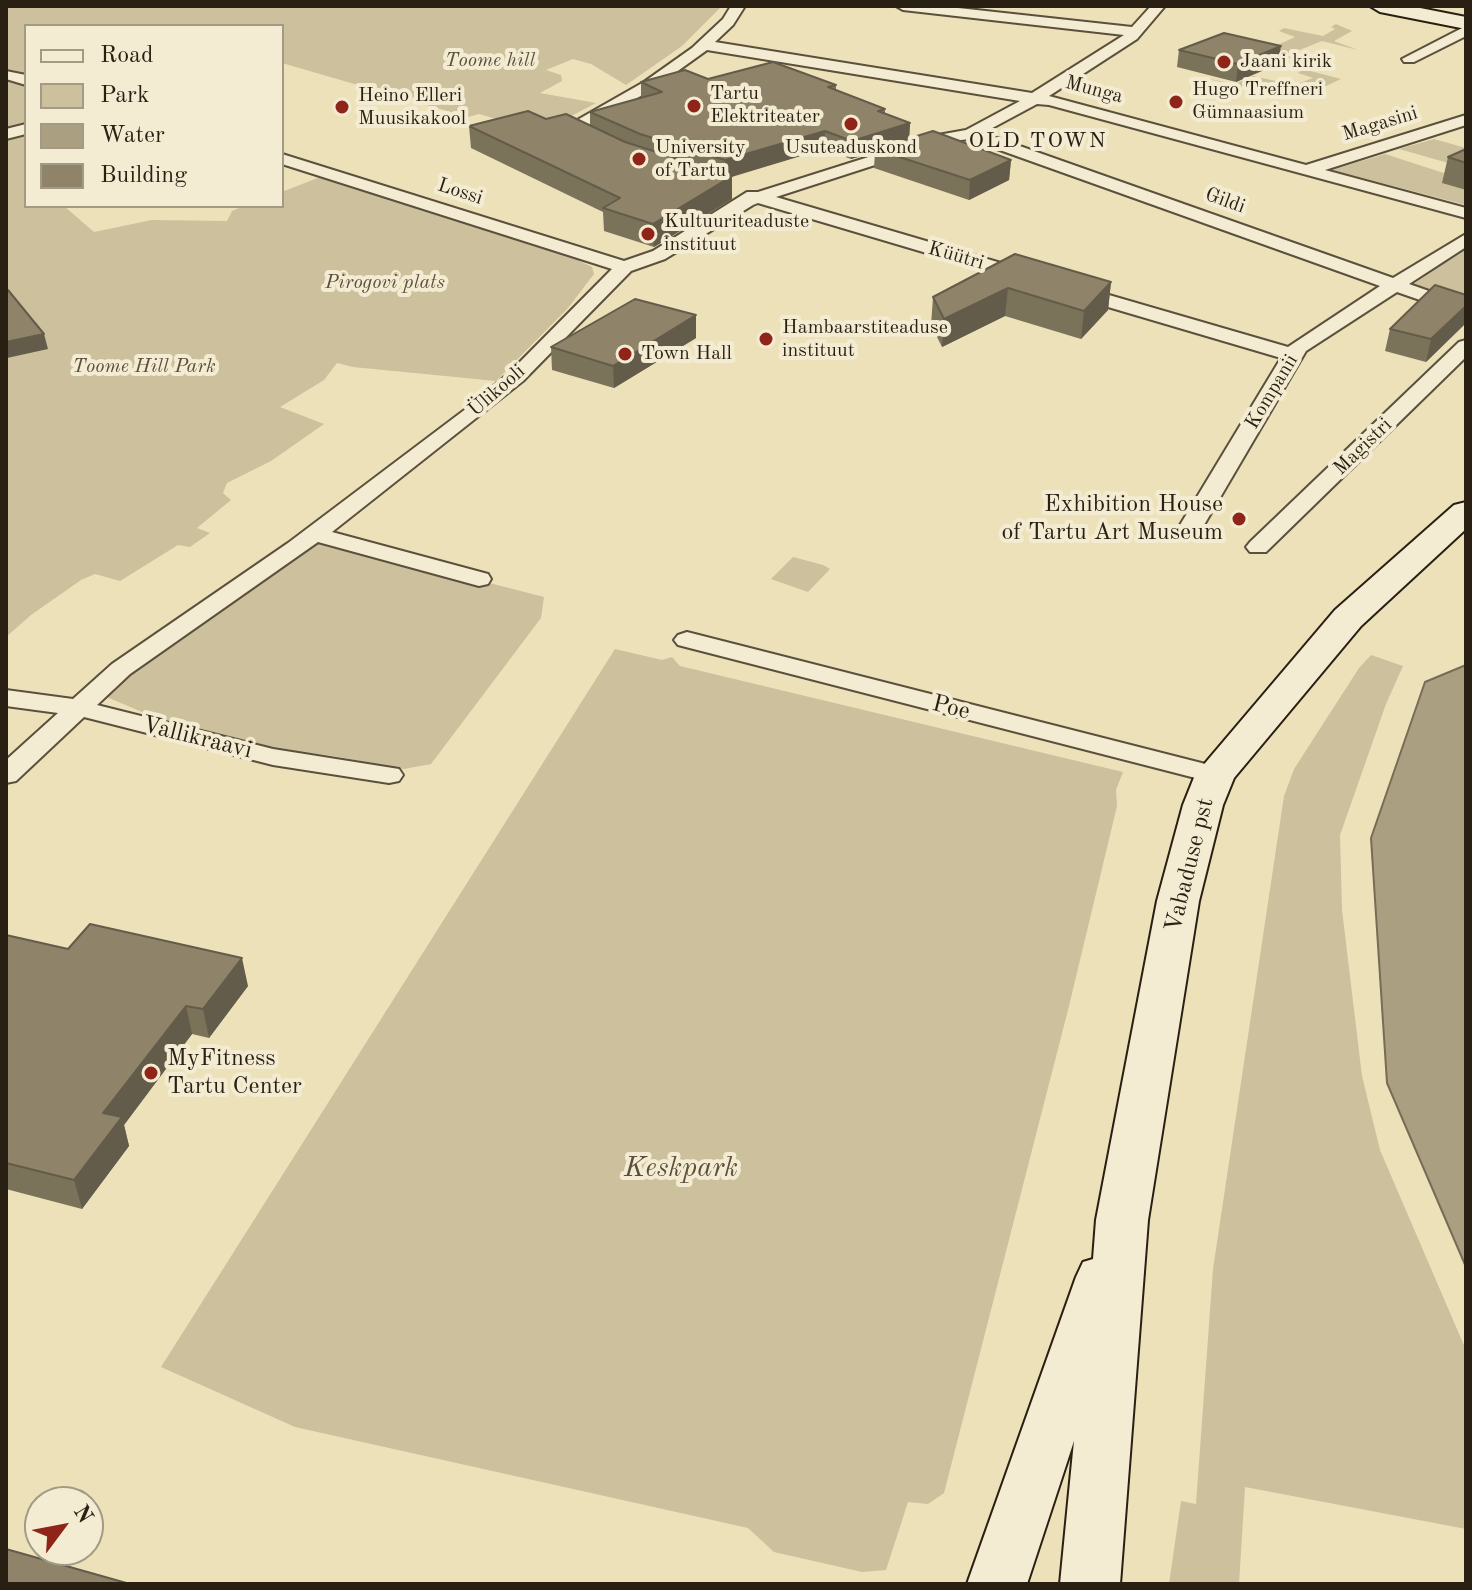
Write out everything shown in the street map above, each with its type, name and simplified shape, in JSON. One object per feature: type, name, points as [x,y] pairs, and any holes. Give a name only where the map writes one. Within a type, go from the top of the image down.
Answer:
[{"type":"main road","points":[[1380,6],[1466,23]]},
{"type":"main road","name":"Vabaduse pst","points":[[1090,1584],[1122,1220],[1178,901],[1203,805],[1215,775],[1348,618],[1466,512]]},
{"type":"main road","name":"Vabaduse pst","points":[[997,1584],[1122,1220]]},
{"type":"street","points":[[618,151],[575,132],[578,126],[658,80],[704,45],[728,22],[738,6]]},
{"type":"street","points":[[903,6],[1136,32]]},
{"type":"street","name":"Ülikooli","points":[[6,775],[121,669],[315,534],[516,377],[624,267],[659,255],[756,197],[944,138],[970,134],[1034,99],[1136,32],[1158,6]]},
{"type":"street","points":[[1409,59],[1466,30]]},
{"type":"street","name":"Munga","points":[[704,45],[1034,99],[1466,213]]},
{"type":"street","name":"Magasini","points":[[1306,170],[1466,120]]},
{"type":"street","name":"Gildi","points":[[970,134],[1466,310]]},
{"type":"street","name":"Lossi","points":[[284,160],[624,267]]},
{"type":"street","name":"Küütri","points":[[732,188],[1293,355]]},
{"type":"street","name":"Kompanii","points":[[1192,525],[1298,347],[1466,239]]},
{"type":"street","name":"Magistri","points":[[1258,547],[1466,346]]},
{"type":"street","points":[[315,534],[479,579]]},
{"type":"street","name":"Poe","points":[[687,640],[1215,775]]},
{"type":"street","name":"Vallikraavi","points":[[6,698],[78,708],[273,757],[389,775]]},
{"type":"green space","name":"Toome Hill Park","points":[[6,6],[722,6],[682,46],[626,85],[591,64],[573,59],[546,70],[561,75],[562,81],[540,93],[596,103],[541,132],[479,114],[468,117],[284,64],[284,24],[24,24],[24,208],[66,208],[94,232],[152,220],[227,221],[232,211],[239,208],[284,208],[284,191],[320,177],[570,256],[592,267],[594,274],[568,308],[496,381],[337,363],[324,380],[280,407],[324,424],[271,461],[227,483],[223,493],[231,500],[197,528],[210,533],[190,547],[178,545],[120,581],[95,574],[81,580],[6,637]]},
{"type":"green space","points":[[1336,24],[1352,31],[1334,41],[1358,50],[1322,41],[1287,55],[1296,58],[1293,59],[1262,52],[1295,37],[1279,31],[1284,28],[1323,36],[1335,29],[1331,27]]},
{"type":"green space","points":[[1246,56],[1341,79],[1300,98],[1282,88],[1242,87],[1200,77],[1234,84],[1253,76],[1294,85],[1313,78],[1298,73],[1302,70]]},
{"type":"green space","points":[[1434,139],[1466,148],[1466,168],[1399,149]]},
{"type":"green space","points":[[1385,154],[1456,177],[1443,183],[1466,190],[1466,205],[1332,170]]},
{"type":"green space","points":[[1466,247],[1466,305],[1411,286]]},
{"type":"green space","points":[[322,540],[544,597],[541,618],[431,764],[404,769],[259,747],[187,731],[102,695]]},
{"type":"green space","points":[[793,557],[830,569],[808,592],[771,579]]},
{"type":"green space","name":"Keskpark","points":[[615,649],[662,660],[672,657],[680,666],[1123,772],[1116,790],[1117,806],[1069,1006],[944,1493],[928,1504],[908,1502],[886,1570],[862,1572],[774,1552],[748,1528],[295,1427],[161,1367]]},
{"type":"green space","points":[[1371,655],[1403,666],[1386,704],[1340,835],[1342,910],[1362,1076],[1380,1150],[1466,1350],[1466,1529],[1245,1487],[1239,1584],[1169,1584],[1181,1501],[1196,1504],[1213,1269],[1284,796],[1294,769],[1359,668]]},
{"type":"water","points":[[1466,665],[1466,1267],[1387,1083],[1371,838],[1425,682]]},
{"type":"building","points":[[1224,33],[1281,46],[1238,64],[1179,50]]},
{"type":"building","points":[[773,62],[836,85],[828,87],[885,109],[878,111],[910,123],[852,141],[825,131],[725,160],[640,134],[590,112],[662,92],[641,82],[685,70],[708,79]]},
{"type":"building","points":[[528,111],[546,119],[566,114],[625,142],[732,176],[653,224],[603,208],[620,198],[469,126]]},
{"type":"building","points":[[933,131],[1011,160],[970,180],[875,149]]},
{"type":"building","points":[[1466,149],[1466,163],[1448,157]]},
{"type":"building","points":[[1015,254],[1111,282],[1084,311],[1008,288],[944,319],[933,297]]},
{"type":"building","points":[[1435,285],[1466,295],[1466,306],[1431,339],[1390,329]]},
{"type":"building","points":[[8,290],[44,334],[6,342]]},
{"type":"building","points":[[635,299],[696,315],[613,366],[551,347]]},
{"type":"building","points":[[90,924],[242,958],[203,1009],[186,1006],[103,1113],[122,1117],[74,1180],[6,1163],[6,935],[68,949]]},
{"type":"building","points":[[6,1549],[24,1554],[24,1566],[66,1566],[130,1584],[6,1584]]},
{"type":"place","name":"Jaani kirik","points":[[1224,62]]},
{"type":"place","name":"Hugo Treffneri Gümnaasium","points":[[1176,102]]},
{"type":"place","name":"Tartu Elektriteater","points":[[694,106]]},
{"type":"place","name":"Heino Elleri Muusikakool","points":[[342,107]]},
{"type":"place","name":"Usuteaduskond","points":[[851,124]]},
{"type":"place","name":"University of Tartu","points":[[639,159]]},
{"type":"place","name":"Kultuuriteaduste instituut","points":[[648,234]]},
{"type":"place","name":"Hambaarstiteaduse instituut","points":[[766,339]]},
{"type":"place","name":"Town Hall","points":[[625,354]]},
{"type":"place","name":"Exhibition House of Tartu Art Museum","points":[[1239,519]]},
{"type":"place","name":"MyFitness Tartu Center","points":[[151,1073]]},
{"type":"district","name":"OLD TOWN","points":[[1038,141]]},
{"type":"park label","name":"Toome hill","points":[[490,61]]},
{"type":"park label","name":"Pirogovi plats","points":[[385,283]]}]
